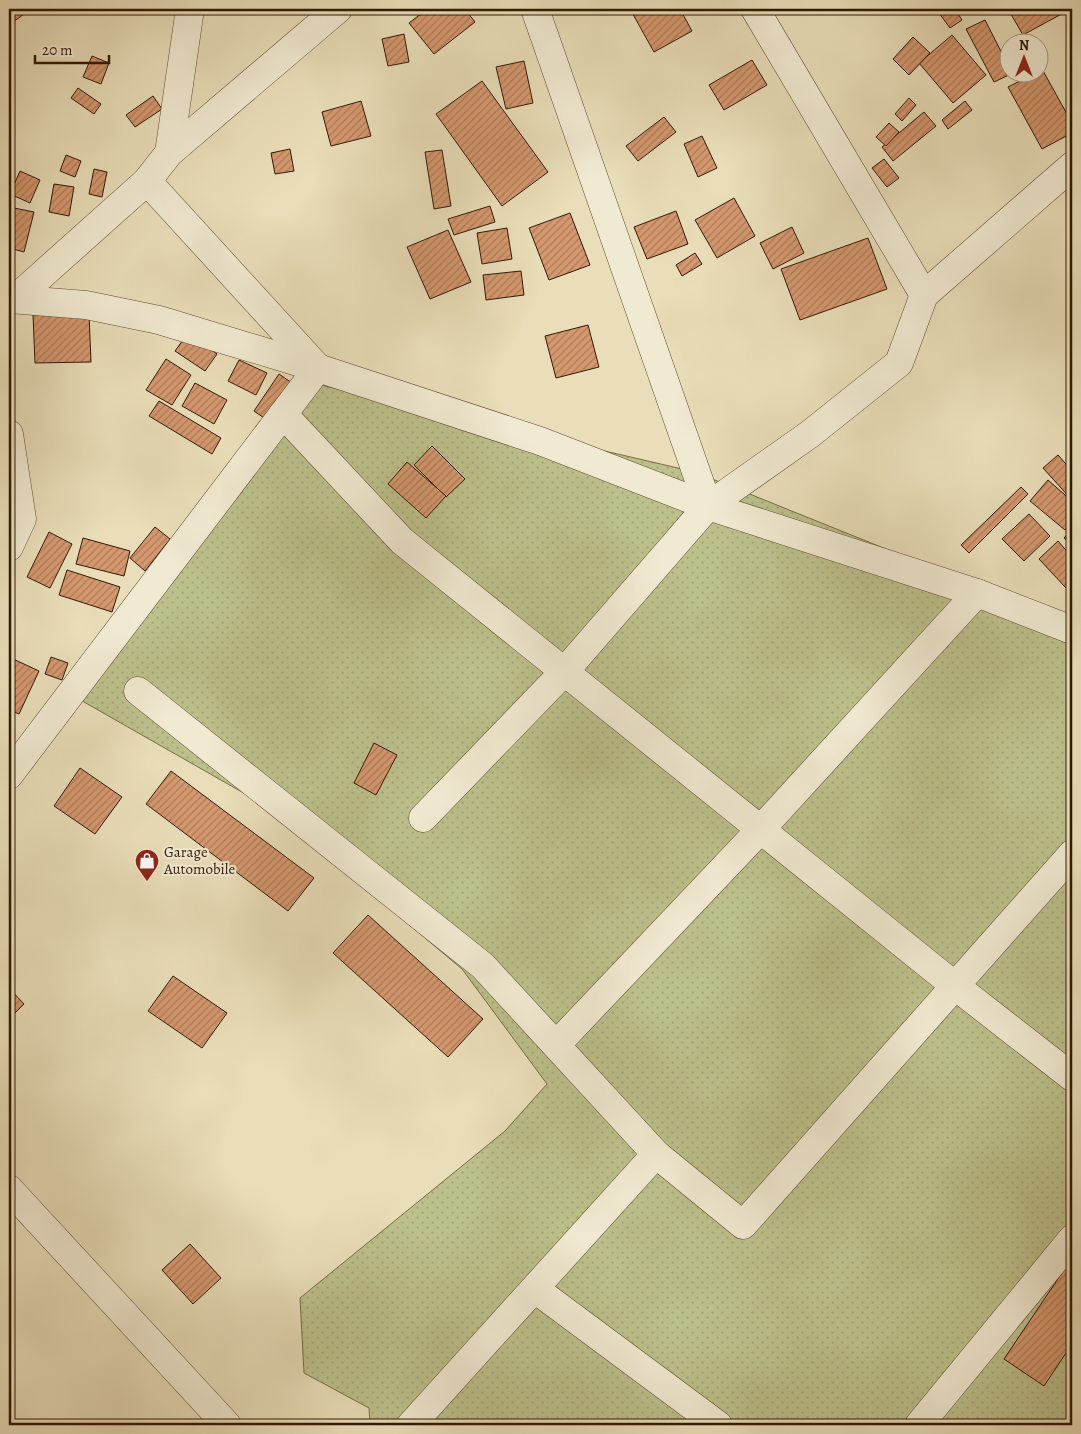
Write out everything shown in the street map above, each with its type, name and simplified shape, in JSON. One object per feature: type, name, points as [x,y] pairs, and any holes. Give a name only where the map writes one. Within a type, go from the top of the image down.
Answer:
[{"type":"street","points":[[169,153],[190,9]]},
{"type":"street","points":[[11,297],[147,181],[169,153],[338,9]]},
{"type":"street","points":[[535,9],[708,506]]},
{"type":"street","points":[[755,9],[924,295]]},
{"type":"street","points":[[424,818],[564,672],[708,506],[810,434],[899,363],[924,295],[1072,166]]},
{"type":"street","points":[[147,181],[318,368]]},
{"type":"street","points":[[11,297],[86,305],[158,320],[318,368],[540,441],[708,506],[1067,624]]},
{"type":"street","points":[[9,775],[318,368]]},
{"type":"street","points":[[283,414],[402,541],[954,986],[1072,1077]]},
{"type":"street","points":[[9,434],[22,519],[9,547]]},
{"type":"street","points":[[556,1045],[761,829],[977,593]]},
{"type":"street","points":[[138,691],[483,966],[656,1154],[743,1226],[1072,854]]},
{"type":"street","points":[[411,1425],[656,1154]]},
{"type":"street","points":[[9,1189],[227,1425]]},
{"type":"street","points":[[919,1425],[1072,1239]]},
{"type":"street","points":[[535,1289],[718,1425]]},
{"type":"green space","points":[[308,382],[695,472],[1072,624],[1072,1425],[370,1425],[369,1408],[304,1373],[300,1298],[505,1131],[547,1084],[462,969],[270,808],[70,694]]},
{"type":"building","points":[[9,9],[24,9],[27,12],[13,22],[9,17]]},
{"type":"building","points":[[427,9],[465,9],[475,22],[434,54],[409,23]]},
{"type":"building","points":[[630,9],[680,9],[692,31],[654,52]]},
{"type":"building","points":[[936,9],[955,9],[962,20],[950,28]]},
{"type":"building","points":[[1008,9],[1066,9],[1067,11],[1028,32],[1021,32]]},
{"type":"building","points":[[985,20],[998,45],[998,80],[994,82],[966,29]]},
{"type":"building","points":[[404,34],[409,62],[388,66],[382,39]]},
{"type":"building","points":[[952,35],[986,75],[953,103],[919,63]]},
{"type":"building","points":[[913,37],[930,53],[909,75],[893,59]]},
{"type":"building","points":[[92,56],[109,63],[101,84],[83,77]]},
{"type":"building","points":[[752,60],[767,85],[724,110],[709,85]]},
{"type":"building","points":[[524,61],[533,103],[506,109],[496,67]]},
{"type":"building","points":[[1048,80],[1072,123],[1072,133],[1042,149],[1008,87],[1018,82],[1048,82]]},
{"type":"building","points":[[482,81],[548,172],[502,206],[436,114]]},
{"type":"building","points":[[78,88],[101,104],[94,114],[71,98]]},
{"type":"building","points":[[153,96],[162,109],[135,127],[126,115]]},
{"type":"building","points":[[909,98],[916,105],[902,121],[895,114]]},
{"type":"building","points":[[361,101],[371,136],[331,146],[322,112]]},
{"type":"building","points":[[965,101],[972,110],[948,129],[942,120]]},
{"type":"building","points":[[924,112],[936,126],[893,161],[882,147]]},
{"type":"building","points":[[664,117],[676,132],[638,161],[626,146]]},
{"type":"building","points":[[889,123],[899,132],[886,146],[876,137]]},
{"type":"building","points":[[702,136],[717,168],[698,177],[684,144]]},
{"type":"building","points":[[290,149],[294,171],[275,174],[271,153]]},
{"type":"building","points":[[442,150],[451,206],[434,209],[425,152]]},
{"type":"building","points":[[66,155],[81,161],[75,177],[60,171]]},
{"type":"building","points":[[884,159],[899,178],[887,187],[872,168]]},
{"type":"building","points":[[94,169],[107,172],[102,197],[89,194]]},
{"type":"building","points":[[20,171],[40,180],[30,203],[10,194]]},
{"type":"building","points":[[54,184],[74,187],[69,216],[49,212]]},
{"type":"building","points":[[734,198],[755,236],[717,258],[695,220]]},
{"type":"building","points":[[490,206],[495,222],[454,235],[448,219]]},
{"type":"building","points":[[9,207],[34,212],[24,252],[9,248]]},
{"type":"building","points":[[676,211],[688,244],[647,259],[634,227]]},
{"type":"building","points":[[570,213],[590,265],[549,280],[529,228]]},
{"type":"building","points":[[792,227],[804,253],[773,269],[760,243]]},
{"type":"building","points":[[507,228],[512,259],[482,264],[477,233]]},
{"type":"building","points":[[448,230],[471,282],[430,299],[407,247]]},
{"type":"building","points":[[868,238],[887,289],[800,320],[781,269]]},
{"type":"building","points":[[695,253],[702,264],[682,276],[676,265]]},
{"type":"building","points":[[521,271],[524,295],[486,300],[483,275]]},
{"type":"building","points":[[89,314],[91,362],[35,363],[33,315]]},
{"type":"building","points":[[588,325],[599,367],[556,378],[545,336]]},
{"type":"building","points":[[188,333],[217,354],[205,371],[175,351]]},
{"type":"building","points":[[166,359],[191,375],[172,405],[146,390]]},
{"type":"building","points":[[239,360],[267,373],[256,395],[228,381]]},
{"type":"building","points":[[279,374],[292,383],[267,420],[254,411]]},
{"type":"building","points":[[195,383],[227,400],[214,424],[182,406]]},
{"type":"building","points":[[159,401],[221,438],[212,454],[149,416]]},
{"type":"building","points":[[432,446],[465,479],[446,497],[414,465]]},
{"type":"building","points":[[1058,455],[1072,471],[1071,499],[1043,468]]},
{"type":"building","points":[[407,462],[446,496],[426,518],[388,484]]},
{"type":"building","points":[[1048,480],[1072,501],[1072,522],[1065,530],[1030,501]]},
{"type":"building","points":[[1021,487],[1028,494],[969,553],[961,545]]},
{"type":"building","points":[[1029,514],[1050,536],[1024,561],[1002,539]]},
{"type":"building","points":[[155,527],[170,539],[145,571],[130,558]]},
{"type":"building","points":[[1072,529],[1072,545],[1064,538]]},
{"type":"building","points":[[49,532],[72,544],[50,588],[27,577]]},
{"type":"building","points":[[83,538],[130,551],[124,576],[76,564]]},
{"type":"building","points":[[1058,541],[1072,557],[1072,582],[1066,588],[1039,559]]},
{"type":"building","points":[[67,570],[120,587],[112,612],[59,595]]},
{"type":"building","points":[[9,657],[39,671],[19,714],[9,710]]},
{"type":"building","points":[[51,657],[68,663],[62,680],[45,674]]},
{"type":"building","points":[[374,743],[397,755],[376,795],[354,783]]},
{"type":"building","points":[[80,768],[122,797],[95,834],[54,806]]},
{"type":"building","points":[[171,771],[314,878],[288,911],[146,804]]},
{"type":"building","points":[[368,915],[483,1019],[448,1057],[333,953]]},
{"type":"building","points":[[173,976],[227,1013],[202,1048],[148,1011]]},
{"type":"building","points":[[9,988],[24,1004],[9,1019]]},
{"type":"building","points":[[190,1244],[221,1278],[193,1304],[162,1270]]},
{"type":"building","points":[[1070,1261],[1072,1344],[1044,1386],[1004,1359]]},
{"type":"place","name":"Garage Automobile","points":[[147,882]]}]
